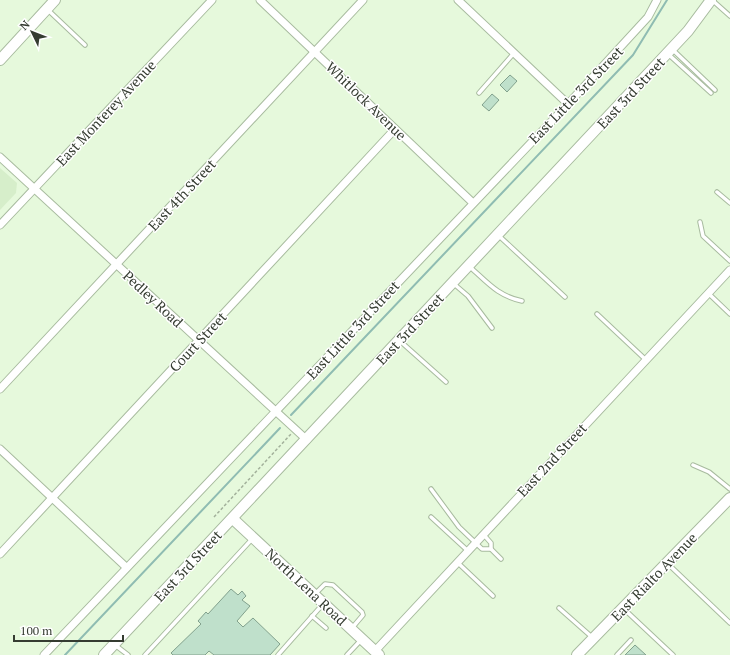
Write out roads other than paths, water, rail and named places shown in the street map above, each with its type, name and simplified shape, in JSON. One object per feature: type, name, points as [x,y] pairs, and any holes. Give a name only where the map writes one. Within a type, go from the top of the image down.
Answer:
[{"type":"main road","points":[[0,60],[55,0]]},
{"type":"main road","name":"East 3rd Street","points":[[104,655],[670,51],[712,0]]},
{"type":"main road","name":"East Rialto Avenue","points":[[577,655],[730,498]]},
{"type":"main road","name":"North Lena Road","points":[[233,519],[377,653]]},
{"type":"street","name":"East Monterey Avenue","points":[[0,225],[212,0]]},
{"type":"street","name":"Whitlock Avenue","points":[[260,0],[472,203]]},
{"type":"street","name":"East 4th Street","points":[[0,389],[363,0]]},
{"type":"street","points":[[458,0],[568,104]]},
{"type":"street","name":"East Little 3rd Street","points":[[44,655],[126,566],[276,412],[472,203],[568,104],[644,22],[657,0]]},
{"type":"street","name":"Court Street","points":[[0,554],[395,129]]},
{"type":"street","name":"Pedley Road","points":[[0,157],[307,440]]},
{"type":"street","name":"East 2nd Street","points":[[377,653],[457,562],[730,270]]},
{"type":"street","points":[[0,449],[126,566]]},
{"type":"lane","points":[[712,0],[730,16]]},
{"type":"lane","points":[[47,9],[85,45]]},
{"type":"lane","points":[[670,51],[715,90]]},
{"type":"lane","points":[[670,51],[711,93]]},
{"type":"lane","points":[[479,93],[514,54]]},
{"type":"lane","points":[[717,192],[730,203]]},
{"type":"lane","points":[[700,222],[704,236],[730,261]]},
{"type":"lane","points":[[498,235],[565,297]]},
{"type":"lane","points":[[469,266],[496,291],[508,298],[522,301]]},
{"type":"lane","points":[[453,283],[468,296],[492,328]]},
{"type":"lane","points":[[708,293],[730,314]]},
{"type":"lane","points":[[597,314],[646,360]]},
{"type":"lane","points":[[399,341],[446,382]]},
{"type":"lane","points":[[694,465],[709,472],[730,489]]},
{"type":"lane","points":[[431,489],[459,527],[475,543],[482,549],[491,549]]},
{"type":"lane","points":[[431,517],[468,551]]},
{"type":"lane","points":[[484,534],[491,543],[491,549],[500,559]]},
{"type":"lane","points":[[145,655],[254,538]]},
{"type":"lane","points":[[457,562],[493,596]]},
{"type":"lane","points":[[667,563],[730,623]]},
{"type":"lane","points":[[315,595],[325,584],[333,585],[362,612],[363,615],[352,629]]},
{"type":"lane","points":[[278,655],[293,640],[294,634],[324,603]]},
{"type":"lane","points":[[559,608],[593,639]]},
{"type":"lane","points":[[623,608],[673,655]]},
{"type":"lane","points":[[312,616],[326,628]]},
{"type":"lane","points":[[347,655],[362,639]]},
{"type":"lane","points":[[617,655],[631,640]]},
{"type":"lane","points":[[114,644],[128,655]]},
{"type":"waterway","points":[[291,415],[633,55],[667,0]]},
{"type":"waterway","points":[[65,655],[280,428]]}]
